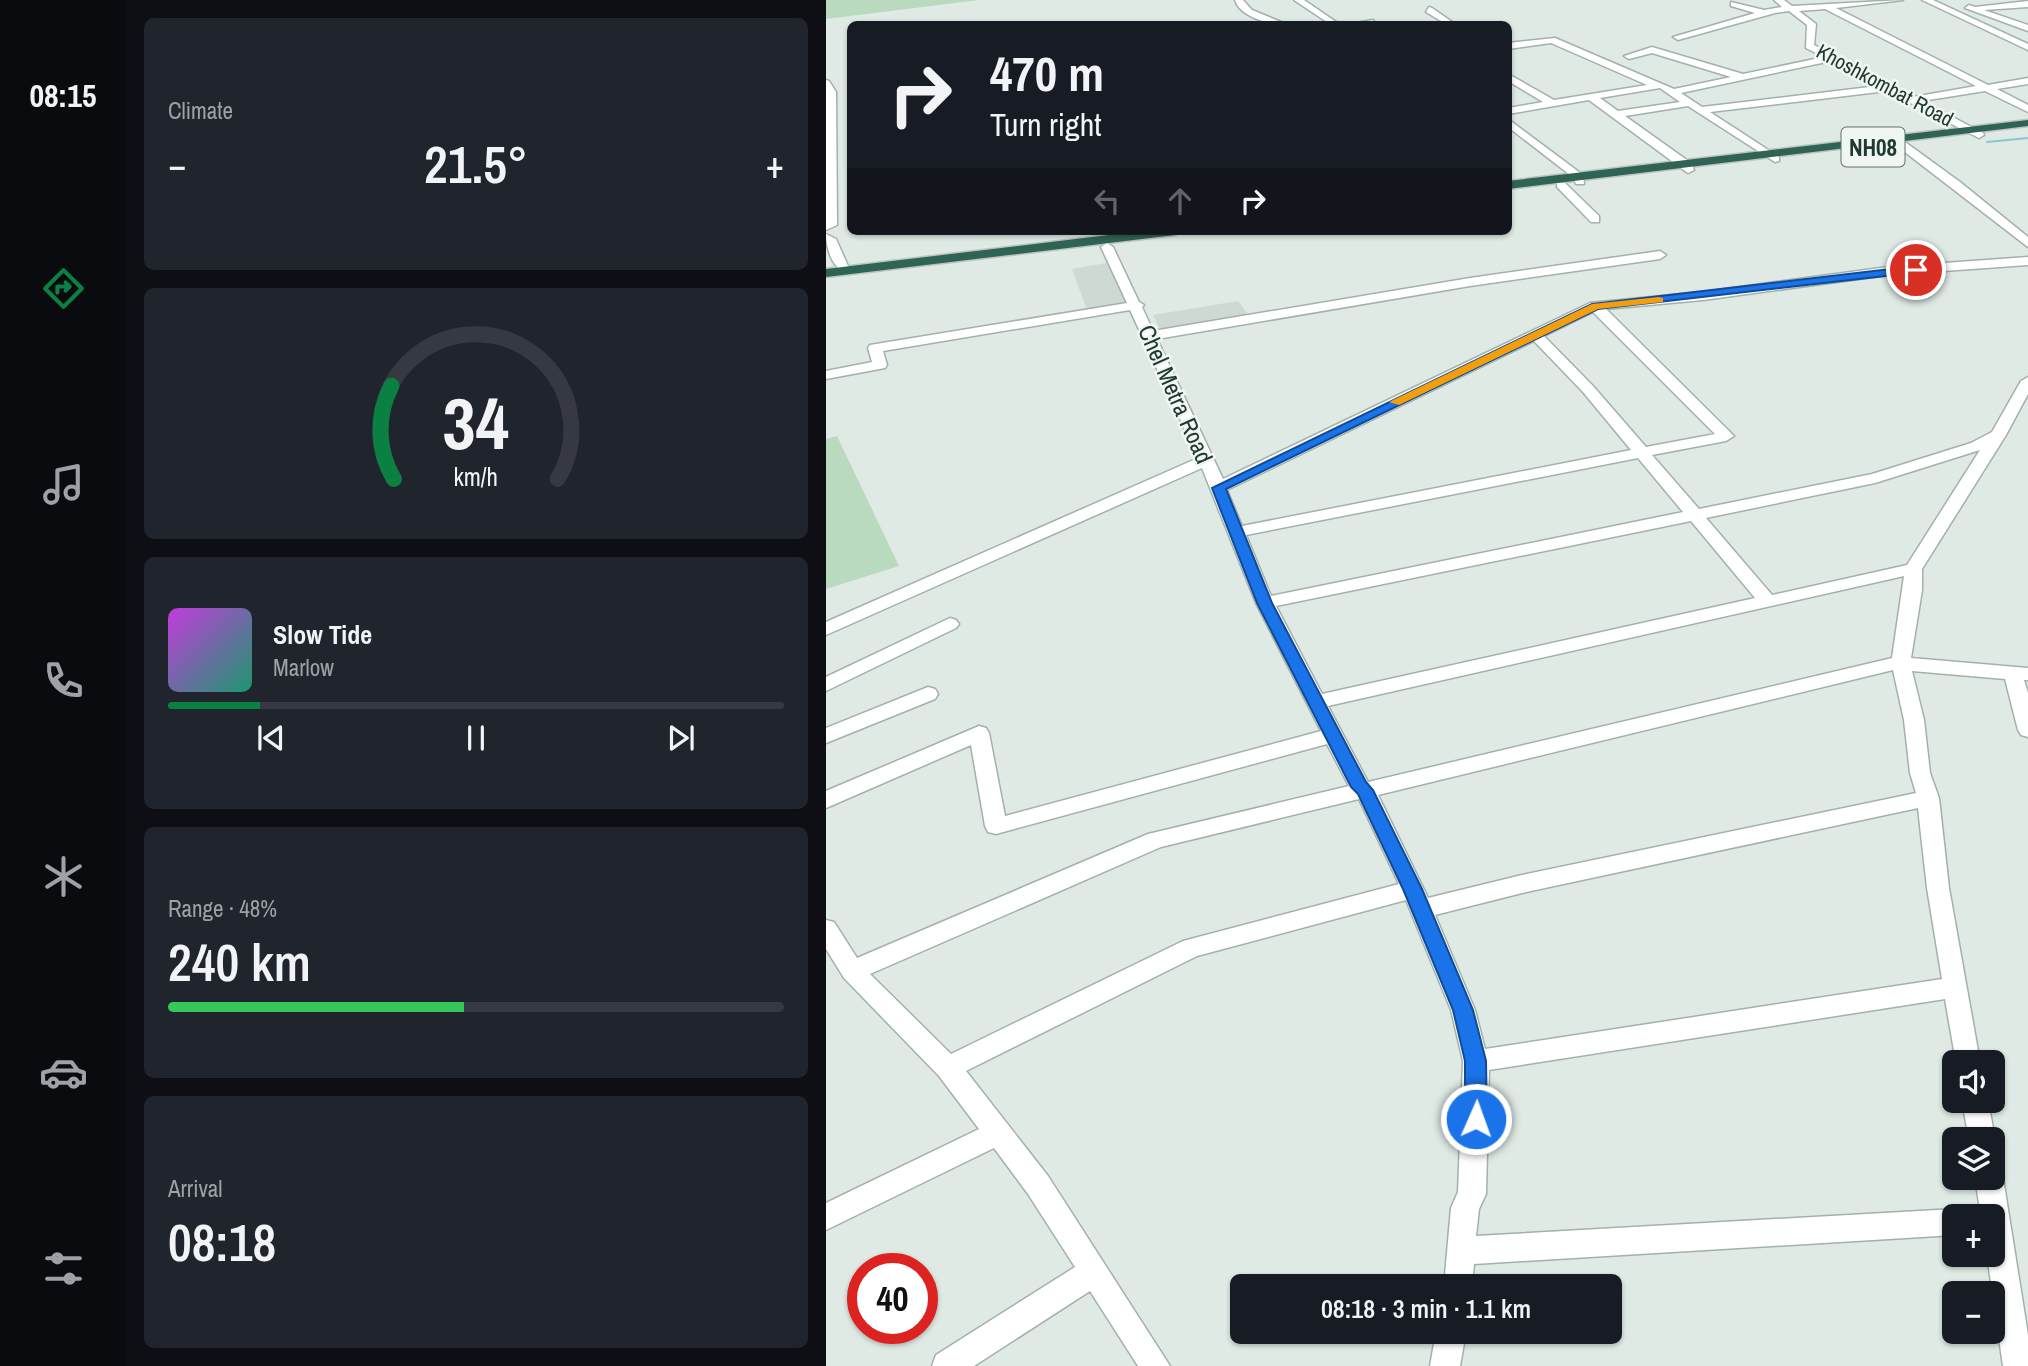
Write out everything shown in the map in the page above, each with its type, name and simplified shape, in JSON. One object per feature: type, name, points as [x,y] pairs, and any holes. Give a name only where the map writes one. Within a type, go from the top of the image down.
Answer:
[{"type":"highway","name":"NH08","points":[[1512,185],[1580,180],[1734,159],[1901,144],[2028,123]]},
{"type":"highway","name":"NH08","points":[[1688,167],[1718,166],[1975,132],[2028,129]]},
{"type":"highway","name":"NH08","points":[[1718,166],[1734,159]]},
{"type":"highway","name":"NH08","points":[[1512,191],[1580,180]]},
{"type":"highway","points":[[826,271],[842,266],[1143,235]]},
{"type":"highway","points":[[826,271],[1119,238]]},
{"type":"street","points":[[1239,0],[1241,6],[1249,12],[1274,21]]},
{"type":"street","points":[[1298,0],[1330,21]]},
{"type":"street","name":"Khoshkombat Road","points":[[1778,0],[1812,24],[1809,46],[1975,132]]},
{"type":"street","points":[[1804,0],[2028,109]]},
{"type":"street","points":[[1678,37],[1791,8],[1899,0]]},
{"type":"street","points":[[1926,0],[2028,47]]},
{"type":"street","points":[[1950,2],[2028,4]]},
{"type":"street","points":[[1734,4],[1764,13]]},
{"type":"street","points":[[1970,4],[2028,28]]},
{"type":"street","points":[[1429,10],[1446,21]]},
{"type":"street","points":[[1512,45],[1552,40],[1658,86]]},
{"type":"street","points":[[1629,55],[1652,50],[1746,76],[1772,87]]},
{"type":"street","points":[[1673,92],[1830,59]]},
{"type":"street","points":[[1512,79],[1552,103]]},
{"type":"street","points":[[1912,100],[2028,81]]},
{"type":"street","points":[[826,83],[831,92],[831,225],[826,226]]},
{"type":"street","points":[[1512,110],[1662,85],[1772,157]]},
{"type":"street","points":[[1701,110],[1887,88]]},
{"type":"street","points":[[1590,96],[1688,167]]},
{"type":"street","points":[[1512,100],[1527,108]]},
{"type":"street","points":[[1617,114],[1691,103]]},
{"type":"street","points":[[1512,125],[1580,180]]},
{"type":"street","points":[[1901,144],[1956,184],[2028,243]]},
{"type":"street","points":[[1561,185],[1595,219]]},
{"type":"street","points":[[826,238],[830,239],[842,266]]},
{"type":"street","name":"Chel Metra Road","points":[[1119,238],[1136,305],[1207,460],[1265,603],[1360,787],[1365,790],[1417,899],[1463,1010],[1476,1061],[1477,1094],[1472,1194],[1465,1208],[1460,1274]]},
{"type":"street","points":[[1150,336],[1470,282],[1660,255]]},
{"type":"street","points":[[1218,488],[1595,306],[1703,296],[1888,271],[2028,261]]},
{"type":"street","points":[[826,376],[880,365],[874,348],[1136,305]]},
{"type":"street","points":[[1237,532],[1726,436],[1595,306]]},
{"type":"street","points":[[1535,334],[1588,389],[1769,603]]},
{"type":"street","points":[[1966,1050],[1938,888],[1928,798],[1920,773],[1914,720],[1900,662],[1913,569],[1998,435],[2028,381]]},
{"type":"street","points":[[1265,603],[1875,478],[1976,446],[1998,435]]},
{"type":"street","points":[[826,629],[1207,460]]},
{"type":"street","points":[[1316,702],[1913,569]]},
{"type":"street","points":[[826,685],[950,624]]},
{"type":"street","points":[[852,971],[1156,840],[1900,662],[1925,667],[2020,674],[2028,730]]},
{"type":"street","points":[[826,736],[928,694]]},
{"type":"street","points":[[826,800],[979,733],[996,827],[1333,735]]},
{"type":"street","points":[[948,1068],[1191,948],[1417,899],[1522,884],[1928,798]]},
{"type":"street","points":[[826,929],[852,971],[948,1068],[1038,1185],[1154,1366]]},
{"type":"street","points":[[1476,1061],[1955,987]]},
{"type":"street","points":[[826,1217],[996,1133]]},
{"type":"street","points":[[1463,1251],[1942,1223]]},
{"type":"street","points":[[2002,1267],[2018,1366]]},
{"type":"street","points":[[947,1366],[1093,1272]]},
{"type":"street","points":[[1445,1366],[1449,1344]]},
{"type":"shaded area","points":[[1112,262],[1127,304],[1087,310],[1072,269]]},
{"type":"shaded area","points":[[1238,301],[1250,317],[1162,333],[1153,315]]},
{"type":"green space","points":[[826,0],[979,0],[826,19]]},
{"type":"green space","points":[[837,436],[899,566],[826,589],[826,439]]},
{"type":"waterway","points":[[1987,142],[2028,138]]},
{"type":"slow traffic","points":[[1395,402],[1595,306],[1659,300]]},
{"type":"route","points":[[1476,1119],[1476,1061],[1463,1010],[1413,889],[1365,790],[1360,787],[1265,603],[1218,488],[1595,306],[1703,296],[1888,271],[1916,270]]}]
